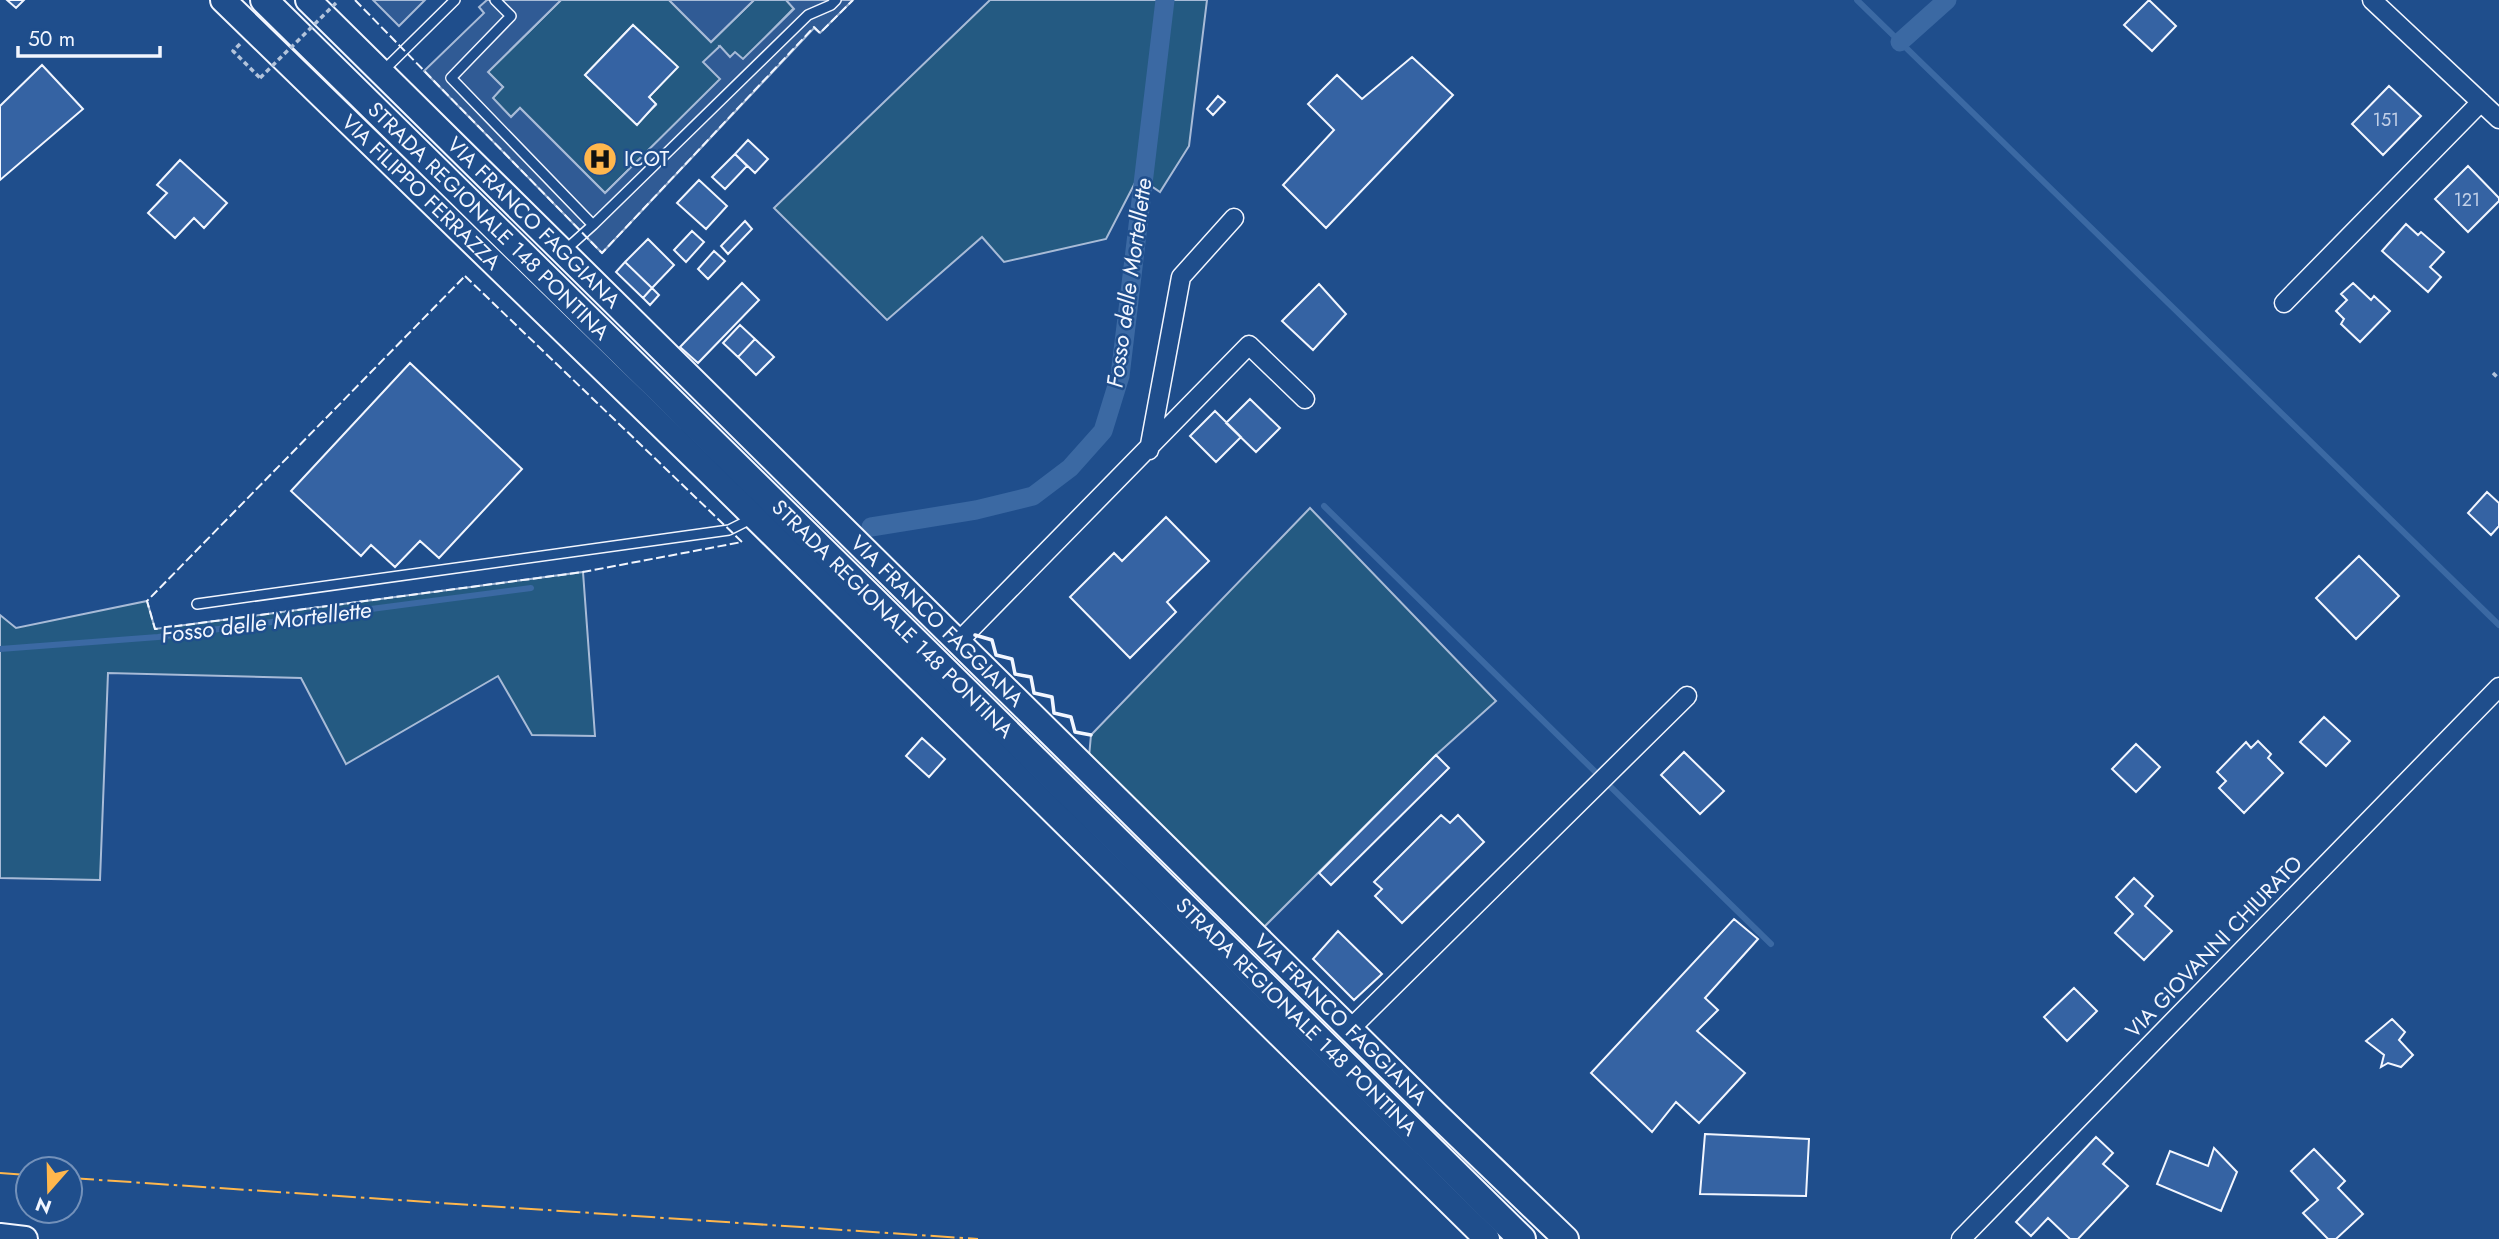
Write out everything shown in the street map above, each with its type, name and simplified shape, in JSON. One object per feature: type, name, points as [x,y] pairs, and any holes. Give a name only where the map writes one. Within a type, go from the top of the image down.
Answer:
[{"type":"main road","name":"STRADA REGIONALE 148 PONTINA","points":[[264,0],[1522,1239]]},
{"type":"street","name":"VIA FILIPPO FERRAZZA","points":[[223,0],[754,517],[1487,1239]]},
{"type":"street","name":"VIA FRANCO FAGGIANA","points":[[308,0],[1566,1239]]},
{"type":"street","points":[[2372,0],[2499,119]]},
{"type":"street","points":[[2284,303],[2481,102]]},
{"type":"street","points":[[1149,450],[1181,277],[1234,218]]},
{"type":"street","points":[[958,642],[1249,345],[1304,399]]},
{"type":"street","name":"VIA GIOVANNI CHIURATO","points":[[1961,1239],[2499,687]]},
{"type":"street","points":[[1350,1029],[1686,696]]},
{"type":"street","points":[[0,1236],[25,1239]]},
{"type":"lane","points":[[382,73],[455,0]]},
{"type":"lane","points":[[495,0],[511,16],[451,78],[593,225]]},
{"type":"lane","points":[[563,251],[808,15],[836,0]]},
{"type":"lane","points":[[197,604],[729,530],[754,517]]},
{"type":"path","points":[[233,51],[260,78],[336,3]]},
{"type":"path","points":[[2493,373],[2499,379]]},
{"type":"shaded area","points":[[373,0],[425,0],[399,26]]},
{"type":"shaded area","points":[[487,0],[561,0],[488,72],[503,87],[493,98],[511,117],[520,108],[605,193],[720,79],[703,62],[720,46],[730,57],[735,52],[743,59],[794,9],[786,0],[853,0],[820,33],[814,28],[602,253],[424,71],[484,13],[479,7]]},
{"type":"shaded area","points":[[561,0],[669,0],[711,42],[754,0],[786,0],[794,8],[743,60],[730,57],[719,47],[721,79],[605,193],[520,108],[511,117],[492,98],[503,87],[488,72]],"holes":[[[633,25],[677,67],[649,97],[656,105],[636,124],[585,75]]]},
{"type":"shaded area","points":[[669,0],[754,0],[711,42]]},
{"type":"shaded area","points":[[990,0],[1207,0],[1189,146],[1160,192],[1138,177],[1106,239],[1004,262],[982,237],[887,320],[774,208]]},
{"type":"shaded area","points":[[1310,508],[1496,701],[1436,755],[1262,929],[1089,757],[1091,735]]},
{"type":"shaded area","points":[[583,572],[595,736],[532,735],[498,676],[346,764],[301,678],[108,673],[100,880],[0,878],[0,615],[16,628],[147,601],[155,629]]},
{"type":"building","points":[[7,0],[24,0],[16,8]]},
{"type":"building","points":[[2149,0],[2176,26],[2152,51],[2124,25]]},
{"type":"building","points":[[633,25],[678,67],[649,97],[656,104],[637,125],[585,75]]},
{"type":"building","points":[[1412,57],[1453,95],[1326,228],[1283,185],[1334,130],[1308,104],[1337,75],[1362,99]]},
{"type":"building","points":[[42,65],[83,109],[0,180],[0,106]]},
{"type":"building","points":[[2389,86],[2421,116],[2383,155],[2352,124]]},
{"type":"building","points":[[1218,96],[1225,102],[1213,115],[1207,109]]},
{"type":"building","points":[[748,140],[768,159],[755,173],[735,154]]},
{"type":"building","points":[[735,154],[747,166],[725,189],[712,177]]},
{"type":"building","points":[[180,160],[227,203],[204,228],[194,218],[175,238],[148,213],[167,193],[157,185]]},
{"type":"building","points":[[2468,166],[2499,201],[2468,232],[2435,199]]},
{"type":"building","points":[[699,180],[727,206],[706,229],[677,203]]},
{"type":"building","points":[[745,221],[752,229],[728,254],[721,246]]},
{"type":"building","points":[[2406,224],[2418,235],[2421,232],[2444,252],[2430,267],[2441,277],[2428,292],[2382,251]]},
{"type":"building","points":[[692,231],[704,242],[686,262],[674,250]]},
{"type":"building","points":[[648,239],[674,265],[652,288],[625,262]]},
{"type":"building","points":[[714,251],[725,261],[708,279],[698,269]]},
{"type":"building","points":[[625,262],[652,288],[643,298],[616,272]]},
{"type":"building","points":[[742,283],[759,300],[698,363],[680,347]]},
{"type":"building","points":[[2353,283],[2371,300],[2374,296],[2390,311],[2360,342],[2341,324],[2344,319],[2336,311],[2347,300],[2341,294]]},
{"type":"building","points":[[1319,284],[1346,314],[1313,350],[1282,321]]},
{"type":"building","points":[[652,288],[659,295],[650,305],[643,298]]},
{"type":"building","points":[[740,325],[755,339],[738,357],[723,343]]},
{"type":"building","points":[[755,339],[774,357],[756,375],[738,357]]},
{"type":"building","points":[[410,363],[522,469],[439,558],[420,541],[395,567],[371,545],[361,556],[291,491]]},
{"type":"building","points":[[1250,399],[1280,428],[1256,452],[1226,423]]},
{"type":"building","points":[[1215,411],[1241,437],[1216,462],[1190,436]]},
{"type":"building","points":[[2487,492],[2499,503],[2499,526],[2491,535],[2468,513]]},
{"type":"building","points":[[1166,517],[1209,561],[1167,602],[1176,612],[1130,658],[1070,597],[1114,553],[1122,561]]},
{"type":"building","points":[[2359,556],[2399,596],[2356,639],[2316,598]]},
{"type":"building","points":[[2324,717],[2350,741],[2326,766],[2300,742]]},
{"type":"building","points":[[922,738],[945,759],[929,777],[906,756]]},
{"type":"building","points":[[2258,741],[2271,754],[2268,758],[2283,773],[2244,813],[2219,788],[2226,781],[2217,772],[2246,742],[2251,748]]},
{"type":"building","points":[[2136,744],[2160,767],[2136,792],[2112,769]]},
{"type":"building","points":[[1684,752],[1724,791],[1700,814],[1661,775]]},
{"type":"building","points":[[1436,755],[1449,768],[1331,885],[1319,873]]},
{"type":"building","points":[[1441,815],[1450,823],[1458,815],[1484,842],[1402,923],[1375,896],[1382,889],[1374,882]]},
{"type":"building","points":[[2134,878],[2153,896],[2145,906],[2172,931],[2144,960],[2115,933],[2133,914],[2116,897]]},
{"type":"building","points":[[1734,919],[1758,939],[1705,998],[1718,1010],[1697,1031],[1745,1073],[1699,1123],[1676,1102],[1652,1132],[1591,1073]]},
{"type":"building","points":[[1338,931],[1382,974],[1354,1000],[1313,959]]},
{"type":"building","points":[[2074,988],[2097,1011],[2067,1041],[2044,1017]]},
{"type":"building","points":[[2392,1019],[2405,1032],[2399,1040],[2413,1055],[2401,1067],[2388,1063],[2381,1067],[2384,1055],[2366,1041]]},
{"type":"building","points":[[1705,1134],[1809,1139],[1806,1196],[1700,1194]]},
{"type":"building","points":[[2096,1137],[2113,1153],[2103,1164],[2128,1186],[2078,1239],[2070,1239],[2048,1218],[2031,1236],[2016,1222]]},
{"type":"building","points":[[2214,1148],[2237,1172],[2221,1211],[2157,1184],[2170,1151],[2208,1166]]},
{"type":"building","points":[[2314,1149],[2345,1181],[2338,1188],[2363,1214],[2336,1239],[2328,1239],[2303,1213],[2318,1200],[2291,1171]]},
{"type":"waterway","name":"Fosso delle Mortellette","points":[[871,527],[976,510],[1033,496],[1070,468],[1103,431],[1120,376],[1165,0]]},
{"type":"waterway","points":[[1857,0],[2499,625]]},
{"type":"waterway","points":[[1900,42],[1947,0]]},
{"type":"waterway","points":[[1324,506],[1771,944]]},
{"type":"waterway","name":"Fosso delle Mortellette","points":[[0,649],[158,637],[531,588]]},
{"type":"fence","points":[[355,0],[602,253],[814,27],[820,33],[853,0]]},
{"type":"fence","points":[[465,276],[742,542],[583,572],[155,629],[147,601],[465,276]]},
{"type":"wall","points":[[975,635],[992,640],[996,655],[1012,659],[1015,674],[1031,677],[1034,693],[1052,697],[1054,713],[1071,717],[1075,732],[1091,735]]},
{"type":"power","points":[[0,1173],[14,1174]]},
{"type":"power","points":[[84,1179],[978,1239]]},
{"type":"place","name":"ICOT","points":[[600,159]]}]
